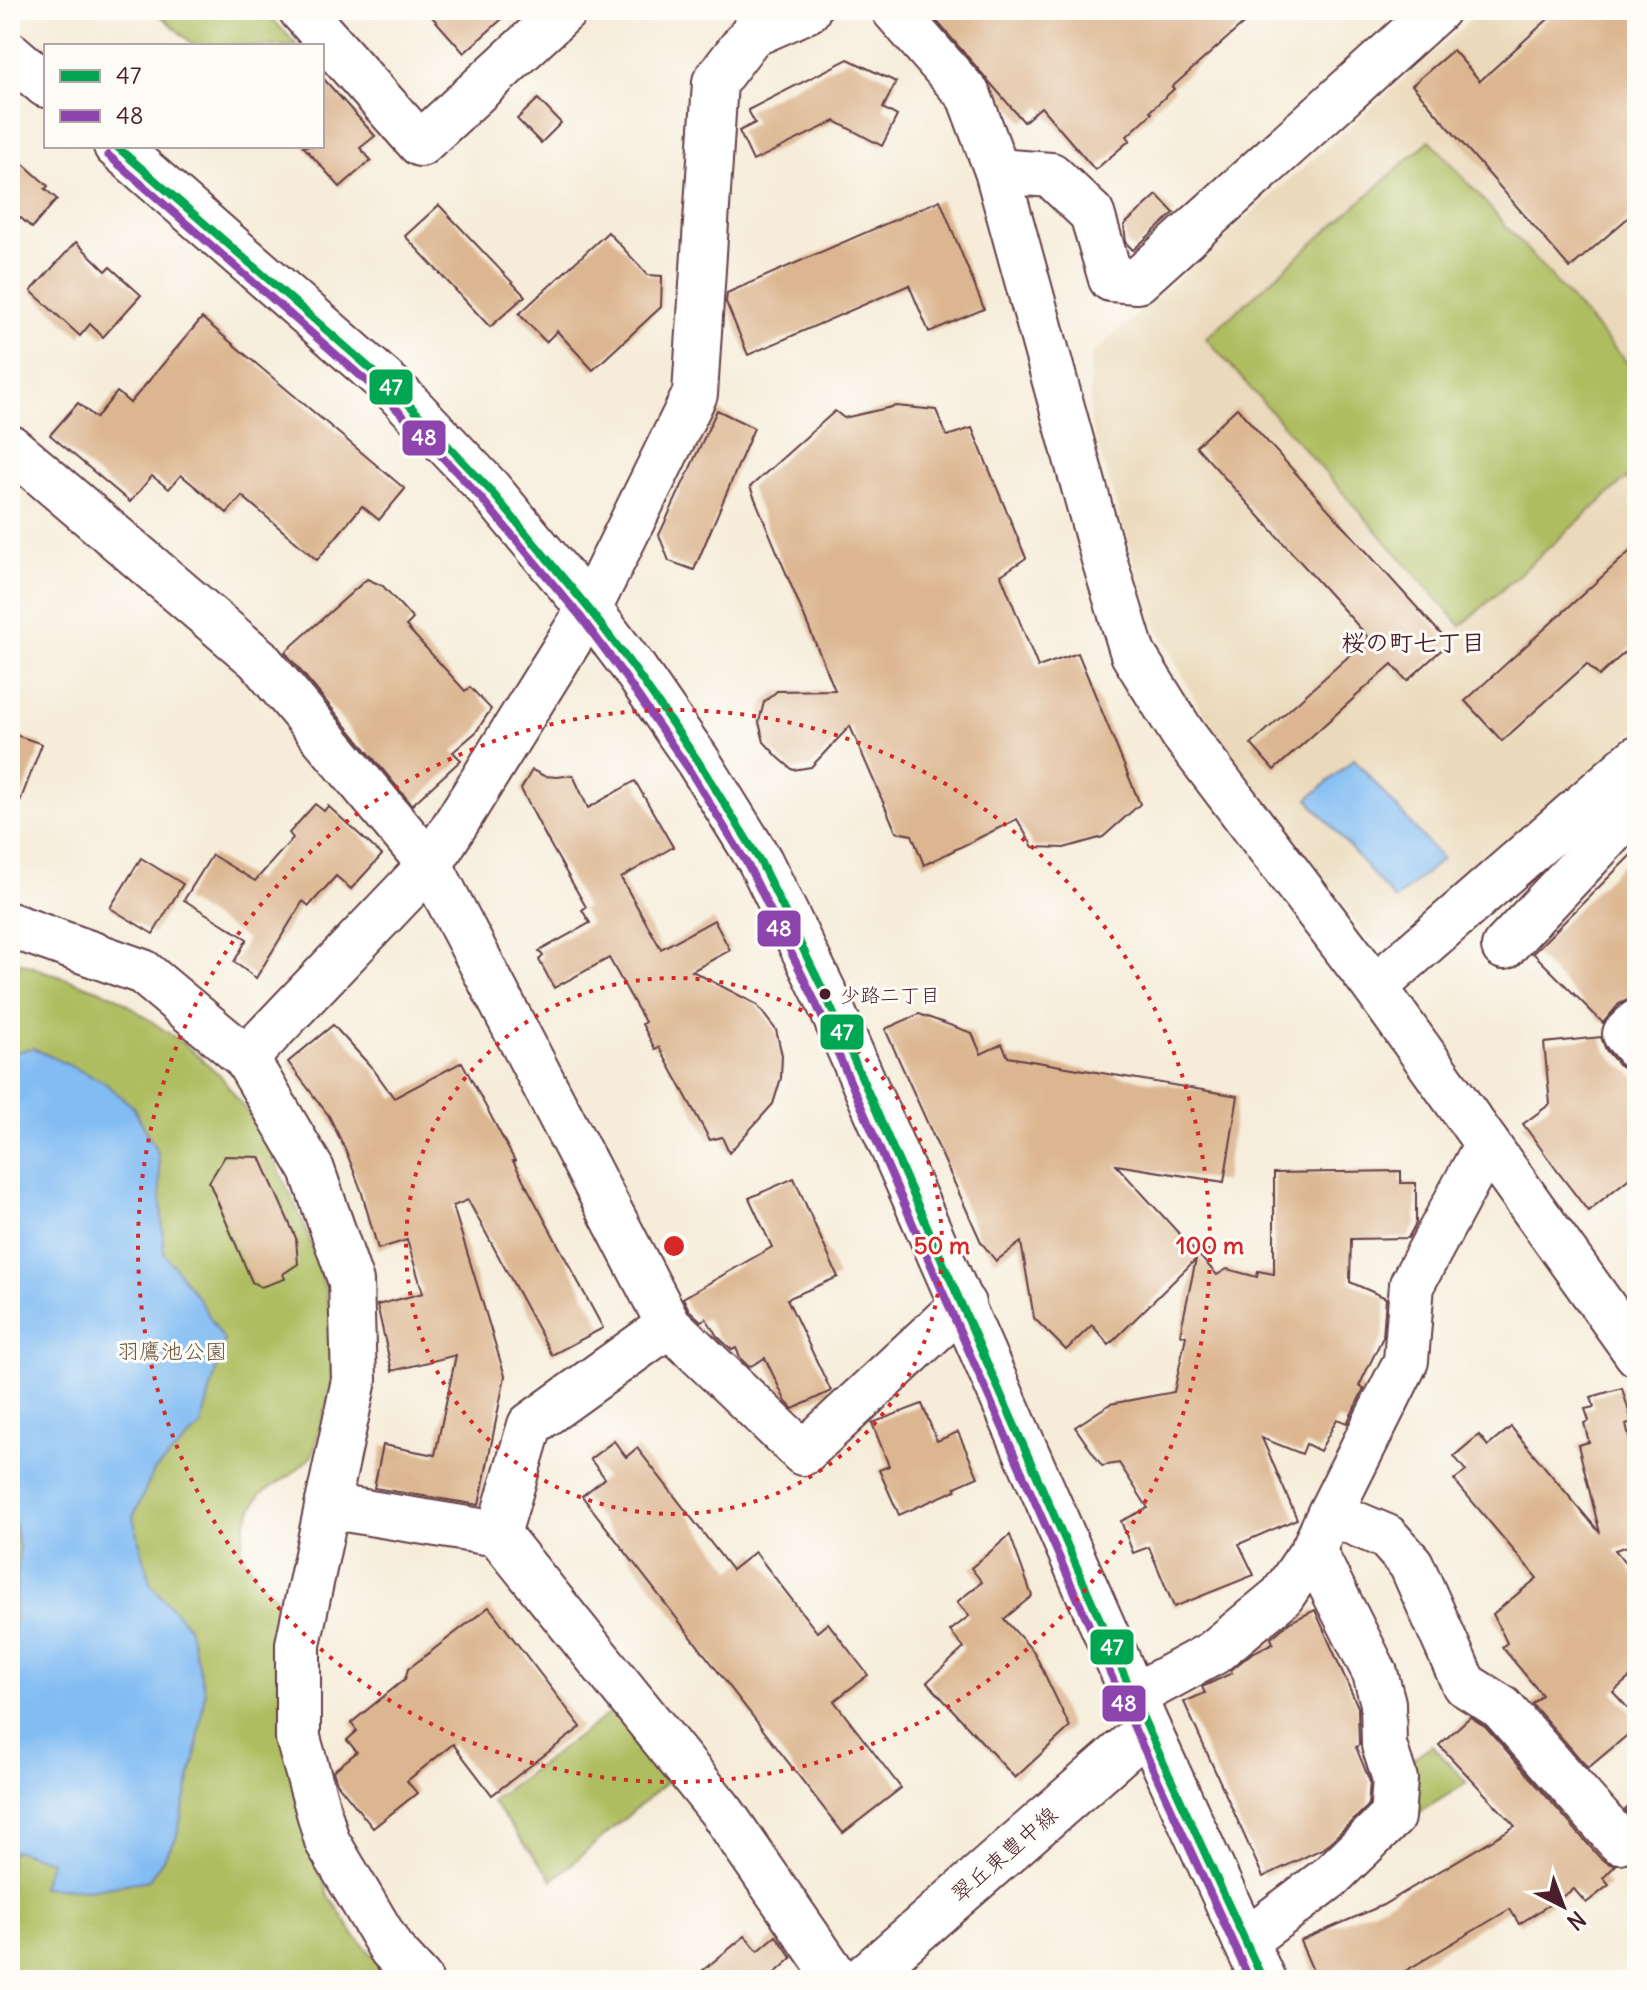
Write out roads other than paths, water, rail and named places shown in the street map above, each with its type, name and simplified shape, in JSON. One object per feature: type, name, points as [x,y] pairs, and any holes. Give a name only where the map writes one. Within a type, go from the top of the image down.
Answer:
[{"type":"street","points":[[301,10],[420,144],[565,10]]},
{"type":"street","points":[[246,1058],[430,865],[589,609],[695,394],[715,82],[751,35],[808,10]]},
{"type":"street","points":[[894,10],[969,96],[997,171],[1098,541],[1133,654],[1183,734],[1375,987],[1637,1354]]},
{"type":"street","points":[[997,171],[1051,175],[1092,214],[1111,279],[1137,281],[1437,10]]},
{"type":"street","points":[[10,54],[44,83]]},
{"type":"street","points":[[118,148],[396,391],[490,490],[589,609],[698,761],[760,861],[825,994],[1141,1712],[1263,1980]]},
{"type":"street","points":[[14,463],[258,659],[430,865],[669,1325],[803,1453],[963,1304]]},
{"type":"street","points":[[1375,987],[1637,758]]},
{"type":"street","points":[[1504,947],[1637,805]]},
{"type":"street","points":[[10,925],[143,972],[246,1058],[312,1170],[351,1282],[354,1380],[298,1644],[298,1738],[327,1841],[391,1949],[420,1980]]},
{"type":"street","points":[[1637,1022],[1625,1034],[1637,1048]]},
{"type":"street","name":"翠丘東豊中線","points":[[861,1980],[1141,1712],[1282,1596],[1321,1531],[1406,1361],[1412,1284],[1487,1144]]},
{"type":"street","points":[[498,1534],[530,1425],[669,1325]]},
{"type":"street","points":[[327,1506],[498,1534],[722,1812],[838,1980]]},
{"type":"street","points":[[1245,1941],[1330,1877],[1392,1817],[1395,1779],[1384,1745],[1383,1703],[1375,1673],[1321,1531],[1387,1537],[1411,1564],[1464,1684],[1502,1708],[1619,1841]]},
{"type":"water","points":[[1354,759],[1442,859],[1395,900],[1308,799]]},
{"type":"water","points":[[33,1048],[104,1082],[133,1107],[158,1153],[164,1253],[198,1298],[224,1341],[201,1426],[154,1471],[133,1517],[151,1585],[188,1626],[205,1692],[195,1759],[176,1839],[149,1880],[88,1890],[41,1887],[51,1861],[14,1850],[10,1857],[10,1648],[13,1644],[19,1548],[10,1503],[10,1053]]},
{"type":"place","name":"少路二丁目","points":[[825,994]]},
{"type":"district","name":"桜の町七丁目","points":[[1413,642]]},
{"type":"park label","name":"羽鷹池公園","points":[[172,1351]]}]
